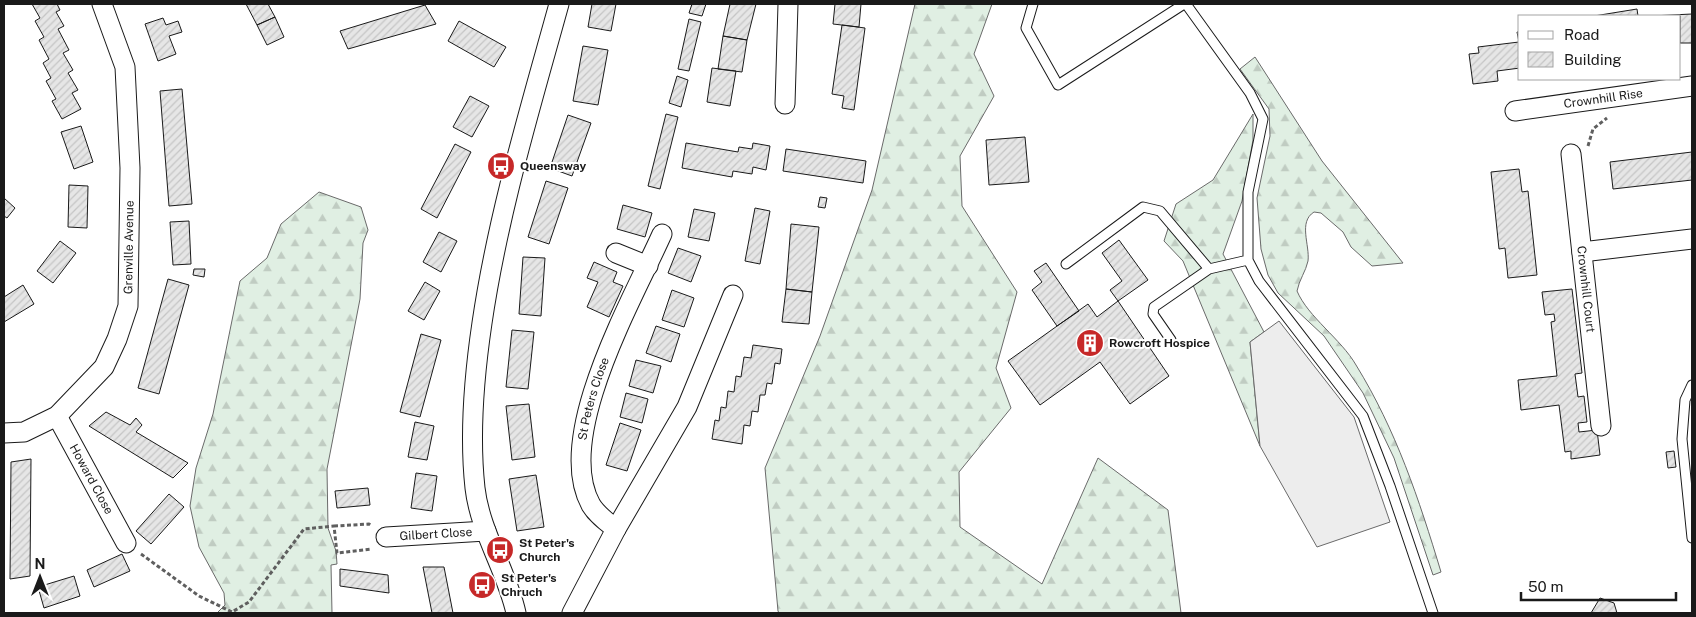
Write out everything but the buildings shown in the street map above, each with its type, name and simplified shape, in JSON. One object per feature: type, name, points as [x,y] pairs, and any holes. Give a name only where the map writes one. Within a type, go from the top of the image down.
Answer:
[{"type":"street","name":"Grenville Avenue","points":[[4,432],[24,432],[57,416],[104,367],[128,306],[130,168],[125,67],[102,4]]},
{"type":"street","points":[[516,613],[513,599],[486,532],[475,490],[472,434],[477,361],[492,259],[559,4]]},
{"type":"street","points":[[785,104],[788,4]]},
{"type":"street","name":"Crownhill Rise","points":[[1514,112],[1692,86]]},
{"type":"street","name":"Crownhill Court","points":[[1571,154],[1601,426]]},
{"type":"street","name":"St Peters Close","points":[[616,529],[591,505],[581,473],[581,444],[600,372],[662,234]]},
{"type":"street","points":[[1582,252],[1692,239]]},
{"type":"street","points":[[616,253],[648,266]]},
{"type":"street","points":[[572,613],[616,529],[687,407],[733,295]]},
{"type":"street","name":"Howard Close","points":[[57,416],[126,543]]},
{"type":"street","name":"Gilbert Close","points":[[386,537],[486,532]]},
{"type":"lane","points":[[1033,4],[1026,28],[1058,85],[1185,4],[1224,54],[1250,93],[1263,119],[1248,192],[1248,260],[1260,281],[1363,416],[1390,486],[1433,613]]},
{"type":"lane","points":[[1066,264],[1143,206],[1160,211],[1209,269]]},
{"type":"lane","points":[[1171,340],[1153,314],[1154,307],[1209,269],[1248,260]]},
{"type":"lane","points":[[1692,385],[1685,400],[1682,439],[1692,538]]},
{"type":"path","points":[[1571,154],[1590,145],[1593,129],[1611,115],[1618,96]]},
{"type":"path","points":[[126,543],[199,596],[232,612],[249,602],[304,529],[334,526],[369,524],[386,537],[375,548],[337,553],[334,526]]},
{"type":"green space","points":[[915,4],[992,4],[974,54],[994,96],[960,156],[962,206],[1017,292],[996,368],[1011,408],[959,472],[960,527],[1042,584],[1098,458],[1168,510],[1181,613],[779,613],[778,611],[765,468],[820,336],[872,190]]},
{"type":"green space","points":[[1255,57],[1322,161],[1403,263],[1372,266],[1351,247],[1343,232],[1321,213],[1314,212],[1309,216],[1307,222],[1308,261],[1297,291],[1309,310],[1350,355],[1383,414],[1415,492],[1433,545],[1441,572],[1433,575],[1394,458],[1363,393],[1324,336],[1278,293],[1268,275],[1261,249],[1257,198],[1270,136],[1269,109],[1240,69]]},
{"type":"green space","points":[[1253,114],[1253,140],[1242,201],[1223,254],[1264,332],[1250,342],[1260,446],[1183,261],[1164,241],[1176,204],[1213,180]]},
{"type":"green space","points":[[319,192],[361,207],[368,230],[363,243],[360,299],[327,469],[328,528],[336,551],[337,564],[331,565],[332,613],[217,613],[225,605],[224,593],[199,547],[190,506],[196,468],[213,414],[240,281],[267,258],[281,224]]},
{"type":"shaded area","points":[[1279,321],[1354,417],[1390,522],[1317,547],[1260,446],[1250,342]]},
{"type":"place","name":"Queensway","points":[[501,166]]},
{"type":"place","name":"Rowcroft Hospice","points":[[1090,343]]},
{"type":"place","name":"St Peter's Church","points":[[500,550]]},
{"type":"place","name":"St Peter's Chruch","points":[[482,585]]}]
